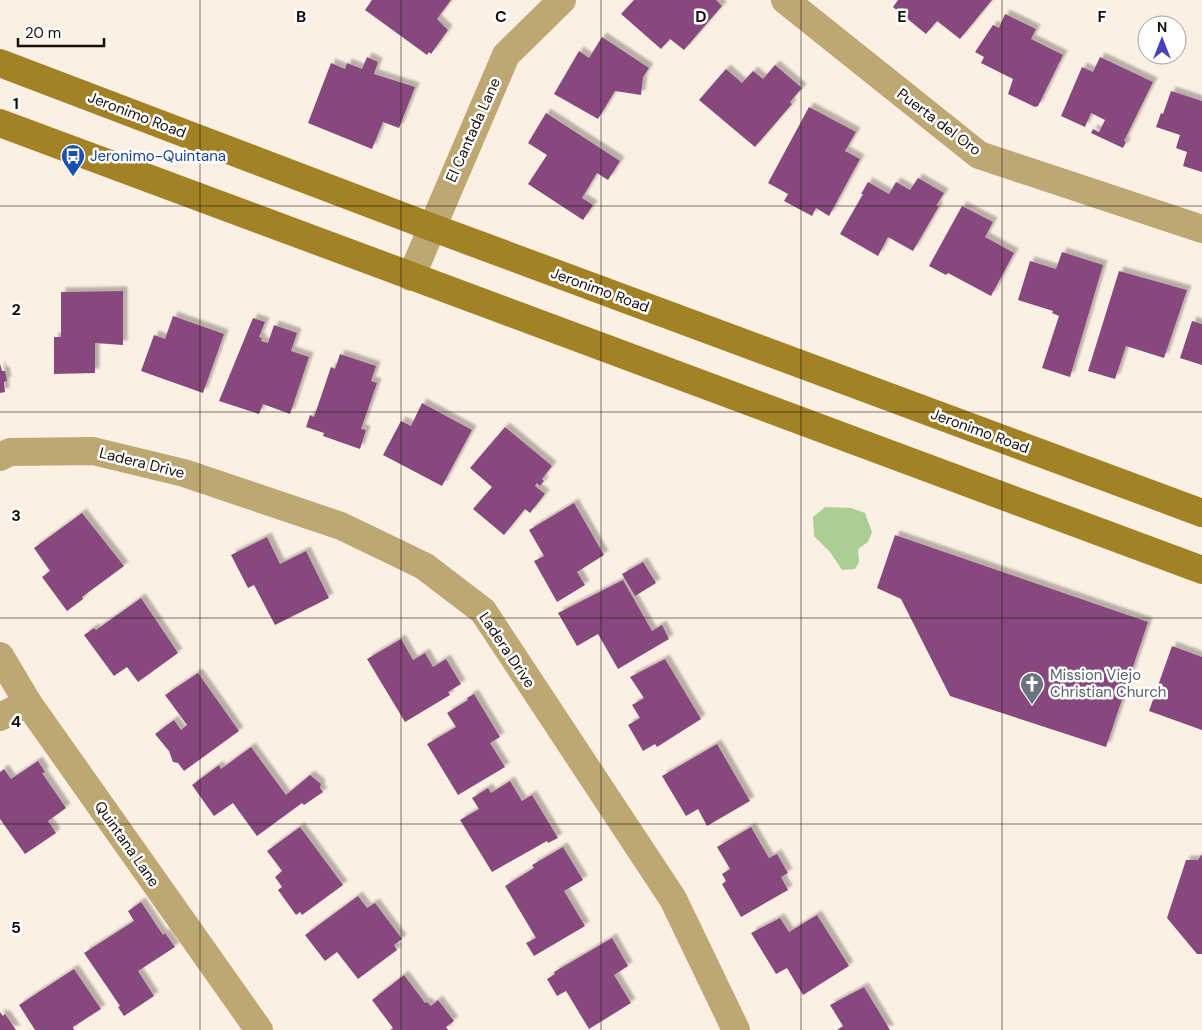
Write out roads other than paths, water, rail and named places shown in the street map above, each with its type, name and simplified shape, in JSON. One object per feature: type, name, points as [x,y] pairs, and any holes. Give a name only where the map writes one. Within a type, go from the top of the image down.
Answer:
[{"type":"main road","name":"Jeronimo Road","points":[[0,63],[431,227],[1202,513]]},
{"type":"main road","points":[[0,123],[1202,570]]},
{"type":"street","name":"El Cantada Lane","points":[[411,277],[506,55],[562,0]]},
{"type":"street","name":"Puerta del Oro","points":[[785,0],[979,155],[1202,229]]},
{"type":"street","name":"Ladera Drive","points":[[0,457],[10,452],[94,450],[184,473],[342,526],[424,566],[482,611],[673,899],[736,1030]]},
{"type":"street","name":"Quintana Lane","points":[[0,656],[28,703],[251,1027]]},
{"type":"street","points":[[0,717],[28,703]]},
{"type":"place","name":"Jeronimo-Quintana","points":[[73,177]]},
{"type":"place","name":"Mission Viejo Christian Church","points":[[1032,705]]}]
